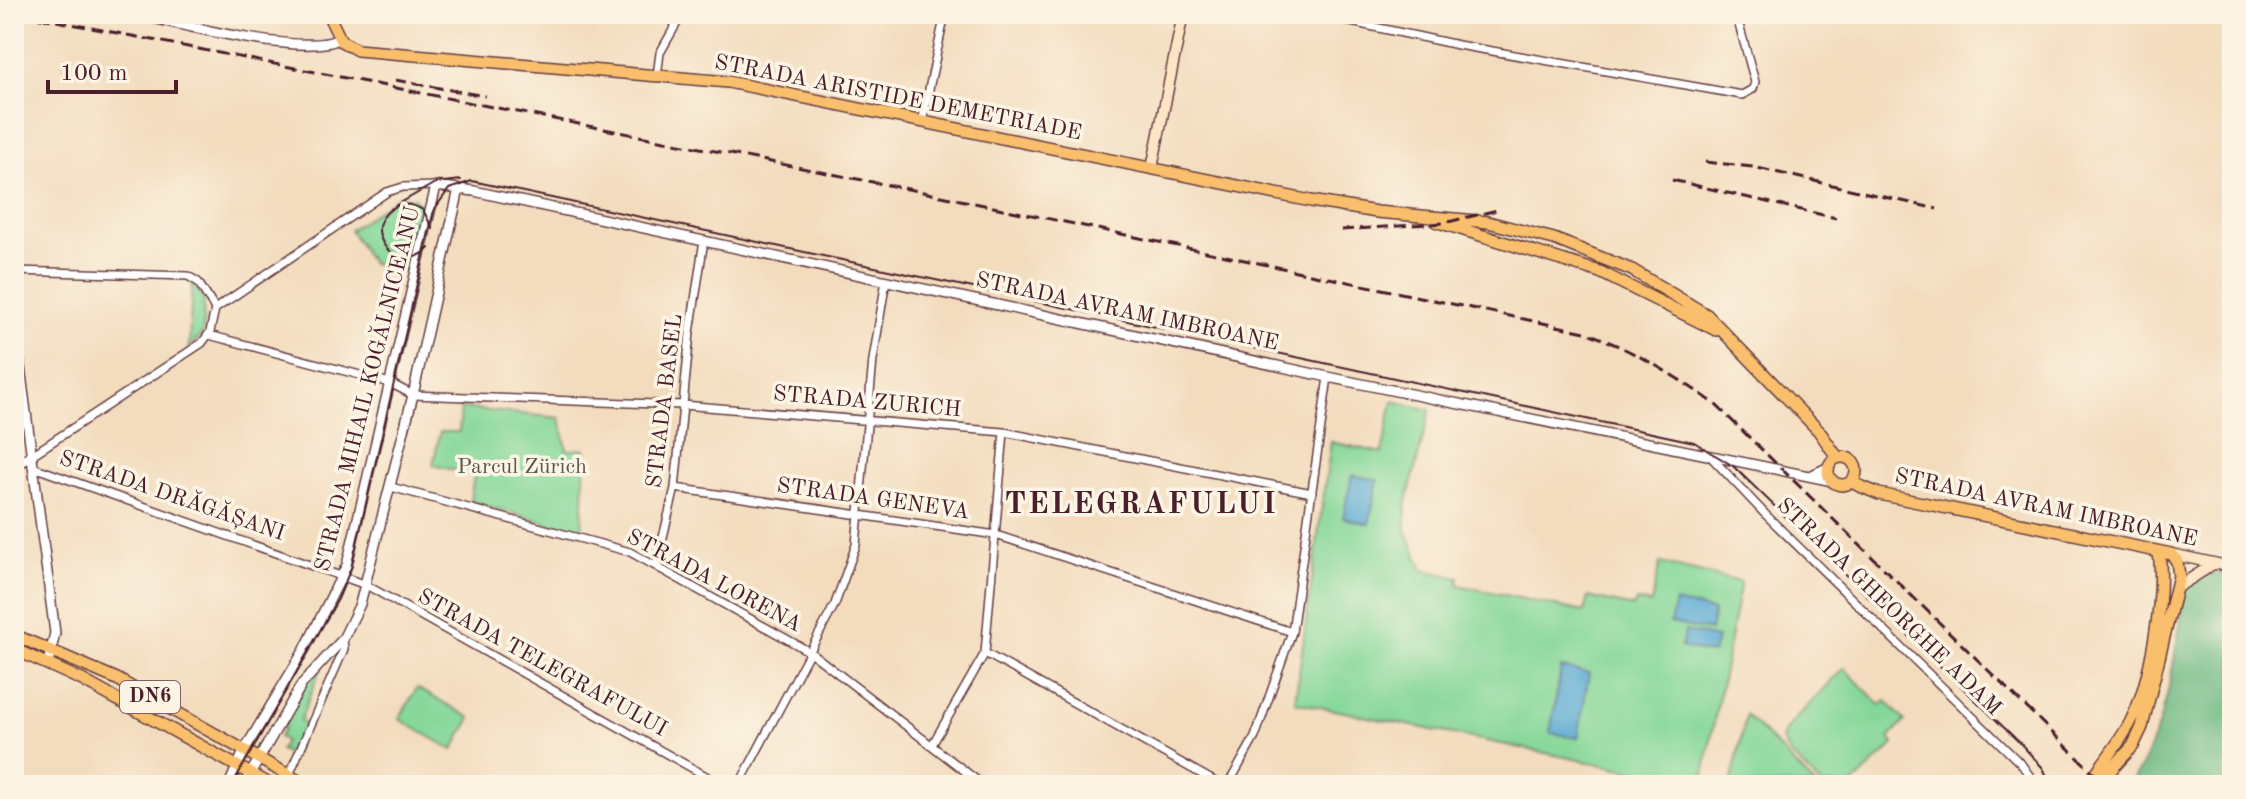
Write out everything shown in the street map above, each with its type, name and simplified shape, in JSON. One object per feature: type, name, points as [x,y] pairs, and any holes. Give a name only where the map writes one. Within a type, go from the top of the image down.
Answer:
[{"type":"main road","points":[[328,14],[339,39]]},
{"type":"main road","points":[[1152,168],[1183,14]]},
{"type":"main road","name":"STRADA ARISTIDE DEMETRIADE","points":[[339,39],[353,49],[372,52],[728,82],[1342,206],[1488,222],[1554,239],[1610,259],[1679,295],[1707,315],[1819,431],[1837,457]]},
{"type":"main road","name":"STRADA ARISTIDE DEMETRIADE","points":[[1415,215],[1600,272],[1730,338]]},
{"type":"main road","points":[[1837,457],[1852,464],[1856,474],[1853,483],[1845,486],[1833,481],[1827,468],[1837,457]]},
{"type":"main road","name":"STRADA AVRAM IMBROANE","points":[[1853,483],[1879,494],[2232,567]]},
{"type":"main road","points":[[2097,785],[2133,746],[2142,727],[2179,576],[2165,553]]},
{"type":"main road","points":[[2087,785],[2120,740],[2139,700],[2162,594],[2165,553]]},
{"type":"main road","points":[[2176,588],[2216,563]]},
{"type":"main road","name":"DN6","points":[[14,635],[117,679],[306,785]]},
{"type":"main road","name":"DN6","points":[[14,649],[48,663],[271,785]]},
{"type":"street","name":"STRADA ARISTIDE DEMETRIADE","points":[[137,14],[287,43],[324,45],[339,39]]},
{"type":"street","points":[[657,76],[660,53],[682,14]]},
{"type":"street","points":[[922,122],[945,14]]},
{"type":"street","points":[[1314,14],[1458,45],[1731,94],[1748,94],[1755,82],[1736,14]]},
{"type":"street","points":[[14,467],[177,361],[209,335],[215,309],[387,192],[403,187],[436,186]]},
{"type":"street","name":"STRADA AVRAM IMBROANE","points":[[436,186],[704,240],[1328,377],[1833,481]]},
{"type":"street","name":"STRADA MIHAIL KOGĂLNICEANU","points":[[229,785],[245,749],[343,576],[436,186]]},
{"type":"street","name":"STRADA MIHAIL KOGĂLNICEANU","points":[[244,785],[305,680],[343,639],[366,585],[459,189]]},
{"type":"street","name":"STRADA BASEL","points":[[656,566],[675,488],[704,240]]},
{"type":"street","points":[[14,271],[188,276],[198,282],[215,309]]},
{"type":"street","points":[[739,785],[810,652],[849,569],[859,516],[866,420],[886,280]]},
{"type":"street","points":[[14,321],[55,633],[48,663]]},
{"type":"street","points":[[209,335],[390,383],[413,395]]},
{"type":"street","points":[[1228,785],[1255,737],[1292,632],[1328,377]]},
{"type":"street","name":"STRADA ZURICH","points":[[413,395],[683,405],[1004,432],[1312,493]]},
{"type":"street","points":[[932,745],[985,653],[1004,432]]},
{"type":"street","name":"STRADA GHEORGHE ADAM","points":[[1712,458],[1774,523],[2022,765],[2036,785]]},
{"type":"street","name":"STRADA DRĂGĂȘANI","points":[[33,467],[343,576]]},
{"type":"street","points":[[1810,476],[1827,468]]},
{"type":"street","name":"STRADA LORENA","points":[[391,487],[630,552],[810,652],[983,785]]},
{"type":"street","name":"STRADA GENEVA","points":[[675,488],[996,535],[1292,632]]},
{"type":"street","name":"STRADA TELEGRAFULUI","points":[[343,576],[366,585],[722,785]]},
{"type":"street","name":"STRADA MIHAIL KOGĂLNICEANU","points":[[289,775],[344,649],[343,639]]},
{"type":"street","points":[[985,653],[1221,785]]},
{"type":"green space","points":[[397,197],[413,197],[425,209],[410,273],[371,263],[350,230]]},
{"type":"green space","points":[[192,284],[204,299],[203,333],[189,348]]},
{"type":"green space","points":[[1393,401],[1430,410],[1406,505],[1406,530],[1423,570],[1459,578],[1458,585],[1584,612],[1588,597],[1634,607],[1636,601],[1651,604],[1660,563],[1741,582],[1702,785],[1295,702],[1331,442],[1382,453]]},
{"type":"green space","name":"Parcul Zürich","points":[[461,408],[560,418],[567,450],[585,449],[582,533],[470,501],[474,475],[433,465],[440,432],[459,432]]},
{"type":"green space","points":[[2232,575],[2232,785],[2130,785],[2154,738],[2162,714],[2174,663],[2186,585],[2196,576]]},
{"type":"green space","points":[[322,665],[300,721],[306,724],[293,756],[280,750],[285,741],[279,737],[285,727],[282,724],[305,683]]},
{"type":"green space","points":[[1844,668],[1880,705],[1886,701],[1905,721],[1889,738],[1894,744],[1852,785],[1821,785],[1788,752],[1782,739],[1786,729]]},
{"type":"green space","points":[[417,688],[471,718],[453,750],[399,719]]},
{"type":"green space","points":[[1746,715],[1815,785],[1731,785]]},
{"type":"water","points":[[1352,475],[1378,480],[1369,524],[1343,518]]},
{"type":"water","points":[[1675,602],[1714,611],[1710,631],[1670,623]]},
{"type":"water","points":[[1685,631],[1717,638],[1713,654],[1681,647]]},
{"type":"water","points":[[1561,668],[1589,673],[1578,738],[1550,733]]},
{"type":"tram line","points":[[395,206],[435,183],[461,180]]},
{"type":"tram line","points":[[232,785],[338,599],[351,568],[434,210],[449,189],[472,181],[1694,442],[1733,466],[2021,744],[2043,768],[2051,785]]},
{"type":"tram line","points":[[429,248],[412,258],[396,255],[383,244],[379,225],[392,209],[410,205],[423,210],[433,229]]},
{"type":"railway","points":[[21,14],[913,190],[1585,332],[1652,364],[1715,404],[2106,785]]},
{"type":"railway","points":[[395,80],[485,96]]},
{"type":"railway","points":[[1705,162],[1753,167],[1937,209]]},
{"type":"railway","points":[[1672,180],[1836,218]]},
{"type":"railway","points":[[1341,230],[1444,223],[1497,210]]},
{"type":"district","name":"TELEGRAFULUI","points":[[1141,505]]}]
